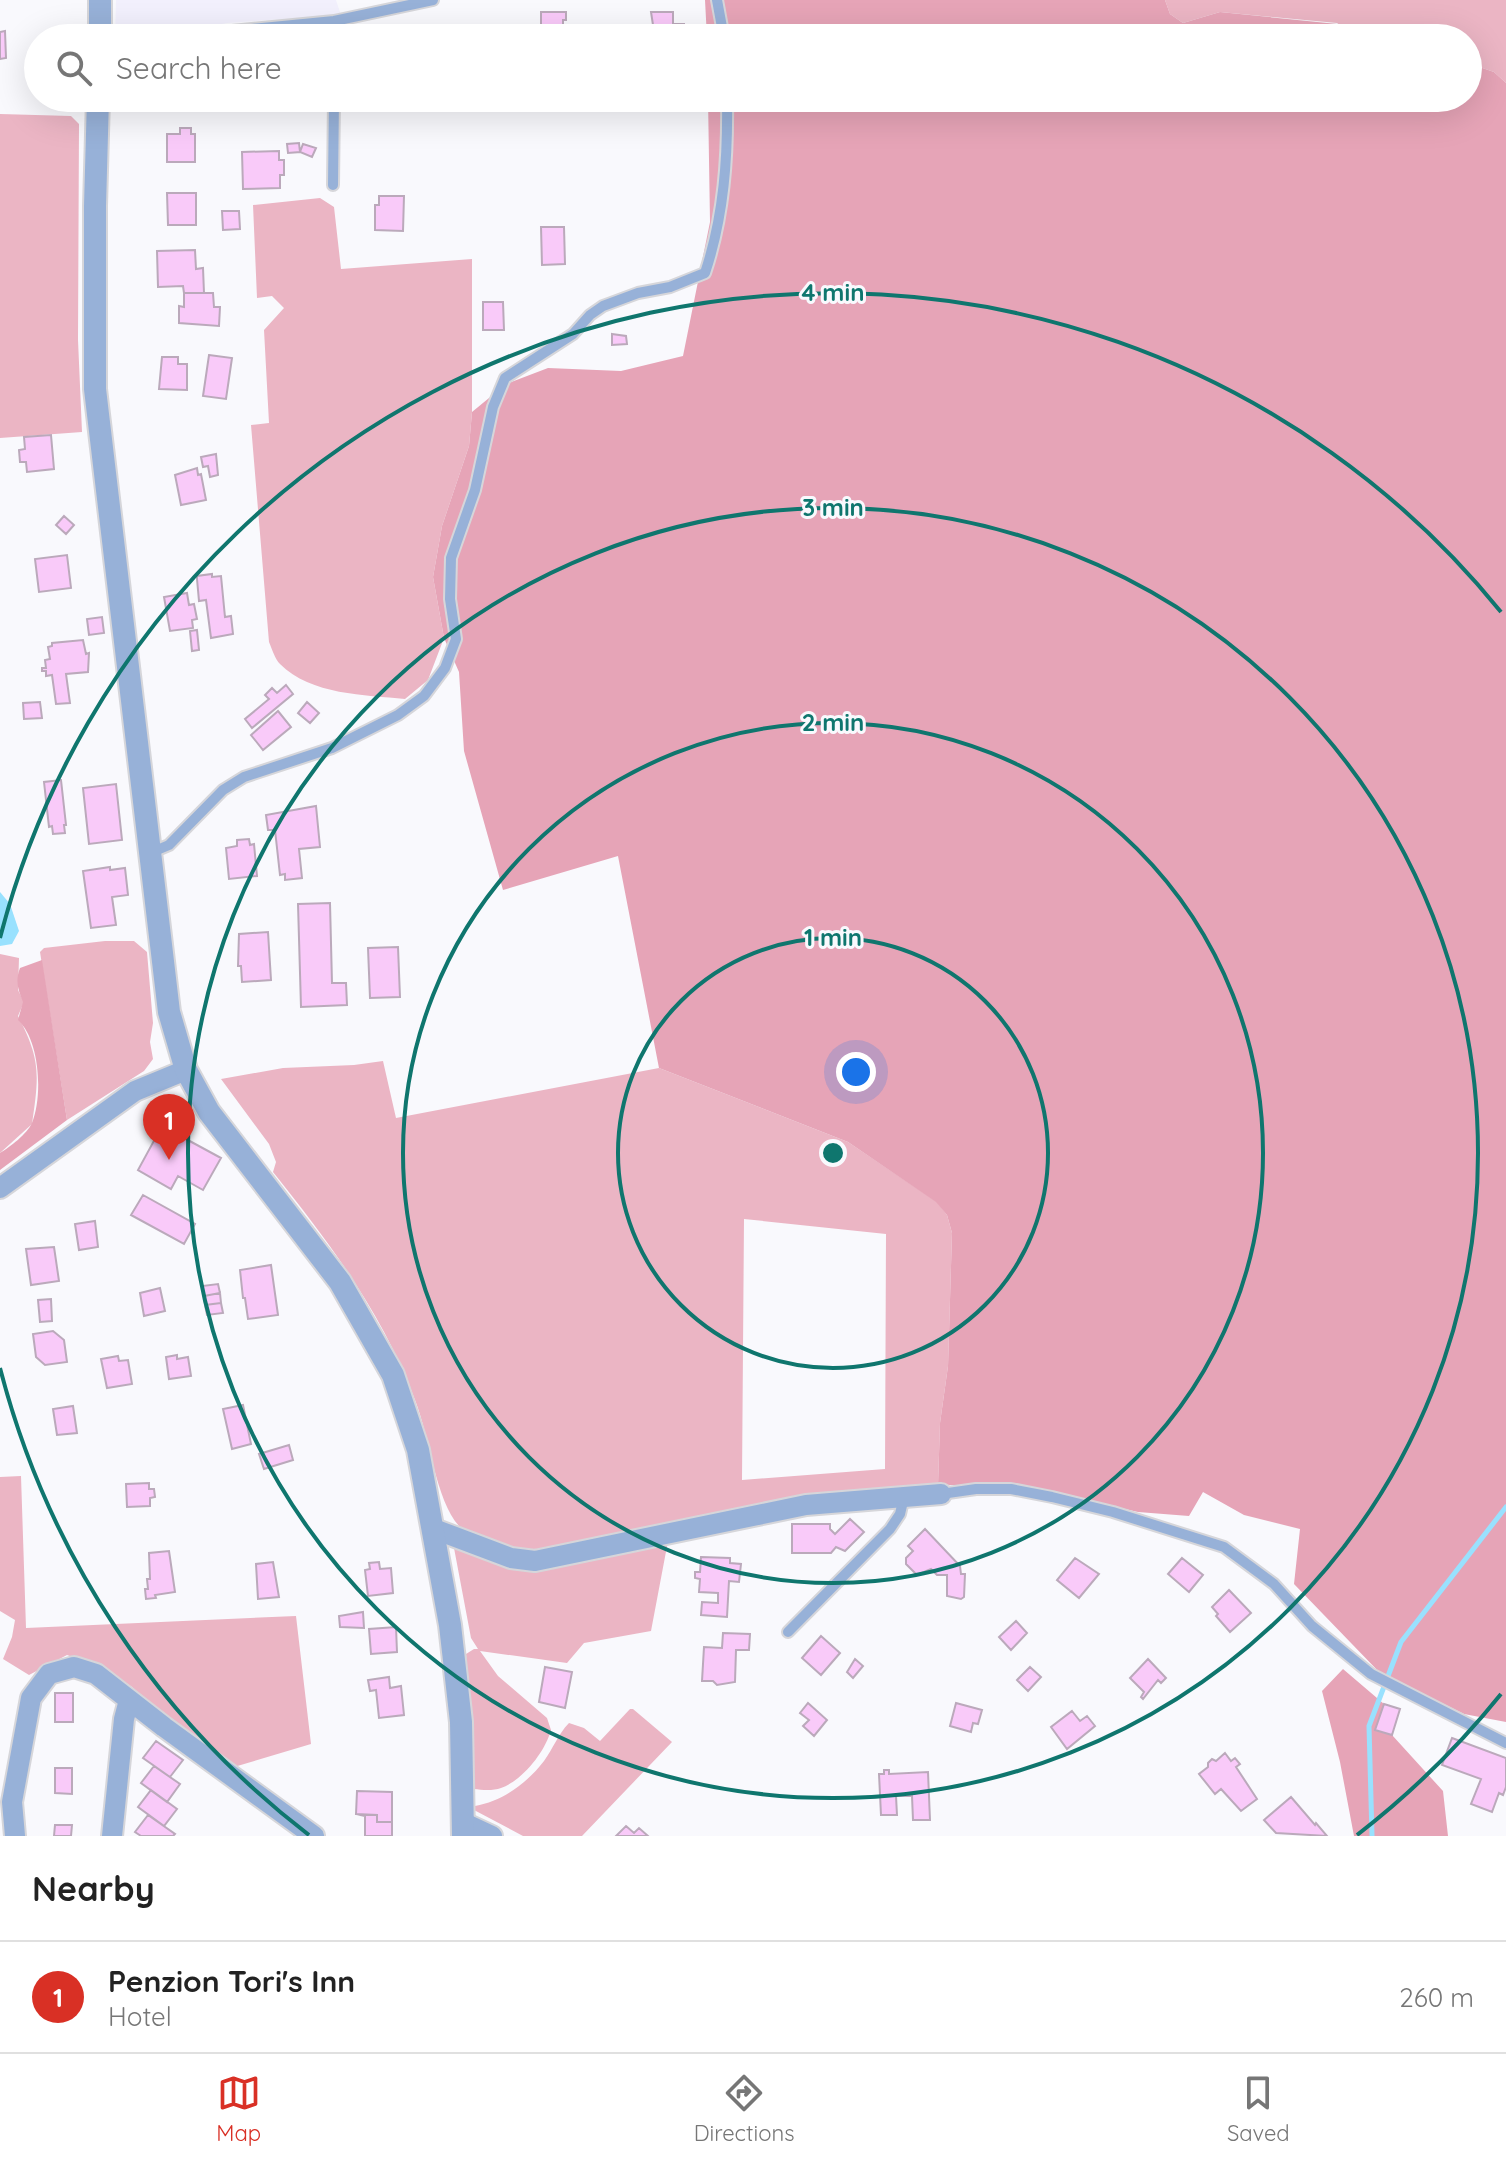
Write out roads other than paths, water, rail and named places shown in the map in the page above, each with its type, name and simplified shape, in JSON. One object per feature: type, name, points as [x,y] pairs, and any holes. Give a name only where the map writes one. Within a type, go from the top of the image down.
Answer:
[{"type":"street","points":[[100,0],[100,24]]},
{"type":"street","points":[[98,112],[95,389],[169,1012],[186,1070],[209,1112],[340,1282],[393,1375],[418,1450],[450,1625],[461,1722],[463,1829],[492,1836]]},
{"type":"street","points":[[0,1188],[135,1091],[186,1070]]},
{"type":"street","points":[[434,1529],[511,1558],[535,1561],[806,1505],[941,1494]]},
{"type":"street","points":[[15,1836],[12,1802],[31,1698],[49,1674],[74,1667],[96,1674],[314,1836]]},
{"type":"street","points":[[112,1836],[124,1719],[129,1700]]},
{"type":"lane","points":[[303,24],[334,21],[433,0]]},
{"type":"lane","points":[[717,0],[721,24]]},
{"type":"lane","points":[[333,185],[334,112]]},
{"type":"lane","points":[[150,853],[169,845],[223,790],[244,777],[332,748],[398,715],[424,696],[445,668],[456,639],[450,599],[451,558],[475,490],[493,407],[505,378],[573,334],[603,306],[705,273],[719,223],[728,142],[727,112]]},
{"type":"lane","points":[[941,1494],[976,1489],[1011,1489],[1155,1524],[1224,1547],[1274,1584],[1312,1626],[1380,1680],[1506,1743]]},
{"type":"lane","points":[[788,1632],[890,1529],[900,1514],[904,1497]]},
{"type":"water","points":[[0,892],[10,904],[19,931],[12,944],[0,946]]},
{"type":"waterway","points":[[1372,1836],[1369,1726],[1401,1642],[1506,1507]]},
{"type":"place","name":"Penzion Tori's Inn","points":[[169,1160]]}]
